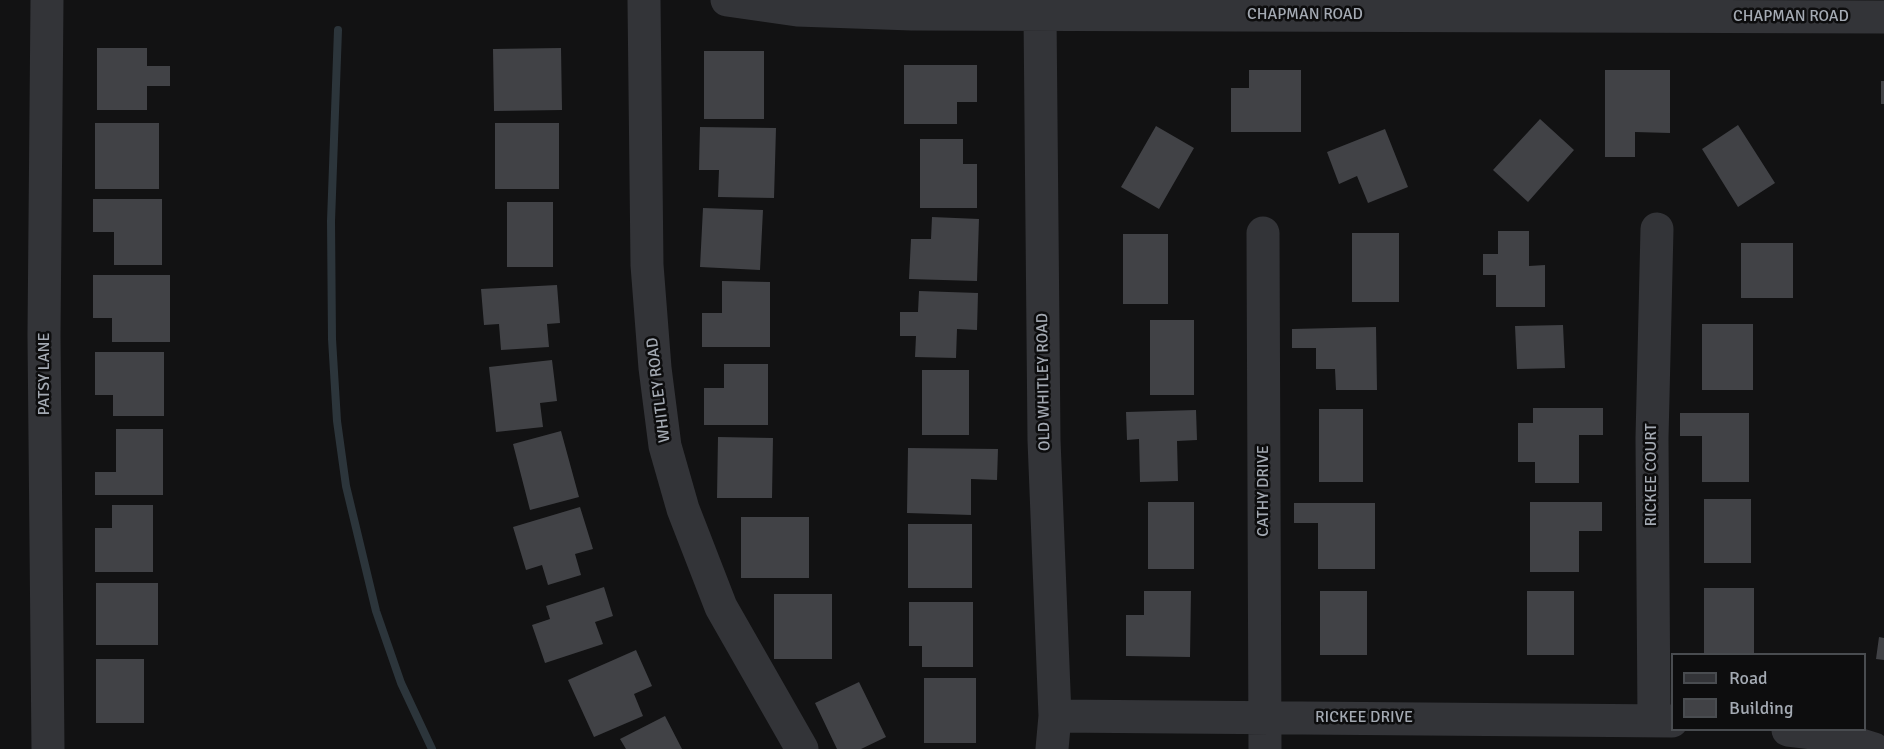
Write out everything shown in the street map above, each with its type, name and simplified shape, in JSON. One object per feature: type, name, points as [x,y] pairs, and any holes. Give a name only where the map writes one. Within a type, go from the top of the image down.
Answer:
[{"type":"street","name":"PATSY LANE","points":[[47,0],[44,335],[48,749]]},
{"type":"street","name":"WHITLEY ROAD","points":[[644,0],[647,265],[655,368],[665,446],[683,509],[721,607],[802,749]]},
{"type":"street","name":"CHAPMAN ROAD","points":[[727,0],[798,10],[912,7],[1040,14],[1547,8],[1820,8],[1884,17]]},
{"type":"street","name":"OLD WHITLEY ROAD","points":[[1040,14],[1044,440],[1055,716],[1052,749]]},
{"type":"street","name":"RICKEE COURT","points":[[1657,229],[1652,438],[1663,721]]},
{"type":"street","name":"CATHY DRIVE","points":[[1263,234],[1265,749]]},
{"type":"street","name":"RICKEE DRIVE","points":[[1055,716],[1663,721]]},
{"type":"street","points":[[1802,731],[1829,735],[1874,749]]},
{"type":"building","points":[[97,48],[147,48],[147,66],[170,66],[170,86],[147,86],[147,110],[97,110]]},
{"type":"building","points":[[561,48],[562,110],[494,111],[493,49]]},
{"type":"building","points":[[704,51],[764,51],[764,119],[704,119]]},
{"type":"building","points":[[904,65],[977,65],[977,102],[957,102],[957,124],[904,124]]},
{"type":"building","points":[[1249,70],[1301,70],[1301,132],[1231,132],[1231,88],[1249,88]]},
{"type":"building","points":[[1605,70],[1670,70],[1670,133],[1635,132],[1635,157],[1605,157]]},
{"type":"building","points":[[1881,81],[1884,81],[1884,104],[1881,104]]},
{"type":"building","points":[[1540,119],[1574,150],[1528,202],[1493,170]]},
{"type":"building","points":[[95,123],[159,123],[159,189],[95,189]]},
{"type":"building","points":[[495,123],[559,123],[559,189],[495,189]]},
{"type":"building","points":[[1738,125],[1775,183],[1738,207],[1702,149]]},
{"type":"building","points":[[1156,126],[1194,148],[1159,209],[1121,187]]},
{"type":"building","points":[[700,127],[776,128],[774,198],[718,197],[719,170],[699,170]]},
{"type":"building","points":[[1385,129],[1408,187],[1368,203],[1357,176],[1339,184],[1327,152]]},
{"type":"building","points":[[920,139],[963,139],[963,164],[977,164],[977,208],[920,208]]},
{"type":"building","points":[[93,199],[162,199],[162,265],[114,265],[114,232],[93,232]]},
{"type":"building","points":[[507,202],[553,202],[553,267],[507,267]]},
{"type":"building","points":[[703,208],[763,210],[760,270],[700,267]]},
{"type":"building","points":[[932,217],[979,219],[977,281],[909,279],[911,239],[931,239]]},
{"type":"building","points":[[1498,231],[1529,231],[1529,266],[1545,265],[1545,307],[1496,307],[1496,275],[1483,275],[1483,254],[1498,254]]},
{"type":"building","points":[[1352,233],[1399,233],[1399,302],[1352,302]]},
{"type":"building","points":[[1123,234],[1168,234],[1168,304],[1123,304]]},
{"type":"building","points":[[1741,243],[1793,243],[1793,298],[1741,298]]},
{"type":"building","points":[[93,275],[170,275],[170,342],[112,342],[112,318],[93,318]]},
{"type":"building","points":[[722,281],[770,282],[770,347],[702,347],[702,313],[722,313]]},
{"type":"building","points":[[557,285],[560,323],[547,324],[549,347],[501,350],[499,324],[484,325],[481,289]]},
{"type":"building","points":[[919,291],[978,293],[977,330],[957,329],[956,358],[915,357],[916,336],[900,336],[900,312],[918,312]]},
{"type":"building","points":[[1150,320],[1194,320],[1194,395],[1150,395]]},
{"type":"building","points":[[1702,324],[1753,324],[1753,390],[1702,390]]},
{"type":"building","points":[[1563,325],[1565,368],[1517,369],[1515,326]]},
{"type":"building","points":[[1376,327],[1377,390],[1336,390],[1335,369],[1316,369],[1316,348],[1292,348],[1292,329]]},
{"type":"building","points":[[95,352],[164,352],[164,416],[113,416],[113,395],[95,395]]},
{"type":"building","points":[[552,360],[557,401],[540,403],[543,427],[496,432],[489,367]]},
{"type":"building","points":[[724,364],[768,364],[768,425],[704,425],[704,388],[724,388]]},
{"type":"building","points":[[922,370],[969,370],[969,435],[922,435]]},
{"type":"building","points":[[1533,408],[1603,408],[1603,435],[1579,435],[1579,483],[1535,483],[1535,462],[1518,462],[1518,423],[1533,423]]},
{"type":"building","points":[[1319,409],[1363,409],[1363,482],[1319,482]]},
{"type":"building","points":[[1196,410],[1197,440],[1177,441],[1178,481],[1140,482],[1139,439],[1127,440],[1126,412]]},
{"type":"building","points":[[1680,413],[1749,413],[1749,482],[1702,482],[1702,436],[1680,436]]},
{"type":"building","points":[[116,429],[163,429],[163,495],[95,495],[95,472],[116,472]]},
{"type":"building","points":[[561,431],[579,497],[530,510],[513,444]]},
{"type":"building","points":[[718,437],[773,438],[772,498],[717,498]]},
{"type":"building","points":[[908,448],[998,449],[997,480],[971,479],[971,515],[907,513]]},
{"type":"building","points":[[1704,499],[1751,499],[1751,563],[1704,563]]},
{"type":"building","points":[[1148,502],[1194,502],[1194,569],[1148,569]]},
{"type":"building","points":[[1530,502],[1602,502],[1602,531],[1579,531],[1579,572],[1530,572]]},
{"type":"building","points":[[1294,503],[1375,503],[1375,569],[1318,569],[1318,523],[1294,523]]},
{"type":"building","points":[[112,505],[153,505],[153,572],[95,572],[95,528],[112,528]]},
{"type":"building","points":[[580,507],[593,549],[575,554],[581,575],[548,585],[542,565],[526,570],[513,527]]},
{"type":"building","points":[[741,517],[809,517],[809,578],[741,578]]},
{"type":"building","points":[[908,524],[972,524],[972,588],[908,588]]},
{"type":"building","points":[[96,583],[158,583],[158,645],[96,645]]},
{"type":"building","points":[[604,587],[613,616],[595,622],[603,644],[545,663],[532,625],[550,619],[546,606]]},
{"type":"building","points":[[1704,588],[1754,588],[1754,653],[1704,653]]},
{"type":"building","points":[[1144,591],[1191,591],[1190,657],[1126,656],[1126,615],[1144,615]]},
{"type":"building","points":[[1320,591],[1367,591],[1367,655],[1320,655]]},
{"type":"building","points":[[1527,591],[1574,591],[1574,655],[1527,655]]},
{"type":"building","points":[[774,594],[832,594],[832,659],[774,659]]},
{"type":"building","points":[[909,602],[973,602],[973,667],[922,667],[922,646],[909,646]]},
{"type":"building","points":[[1879,637],[1884,638],[1884,660],[1876,659]]},
{"type":"building","points":[[636,650],[652,686],[634,694],[643,716],[594,737],[568,680]]},
{"type":"building","points":[[96,659],[144,659],[144,723],[96,723]]},
{"type":"building","points":[[924,678],[976,678],[976,743],[924,743]]},
{"type":"building","points":[[859,682],[886,737],[861,749],[837,749],[815,703]]},
{"type":"building","points":[[665,716],[682,749],[626,749],[620,739]]},
{"type":"waterway","points":[[338,30],[331,221],[332,339],[337,421],[346,486],[376,611],[401,683],[432,749]]}]
